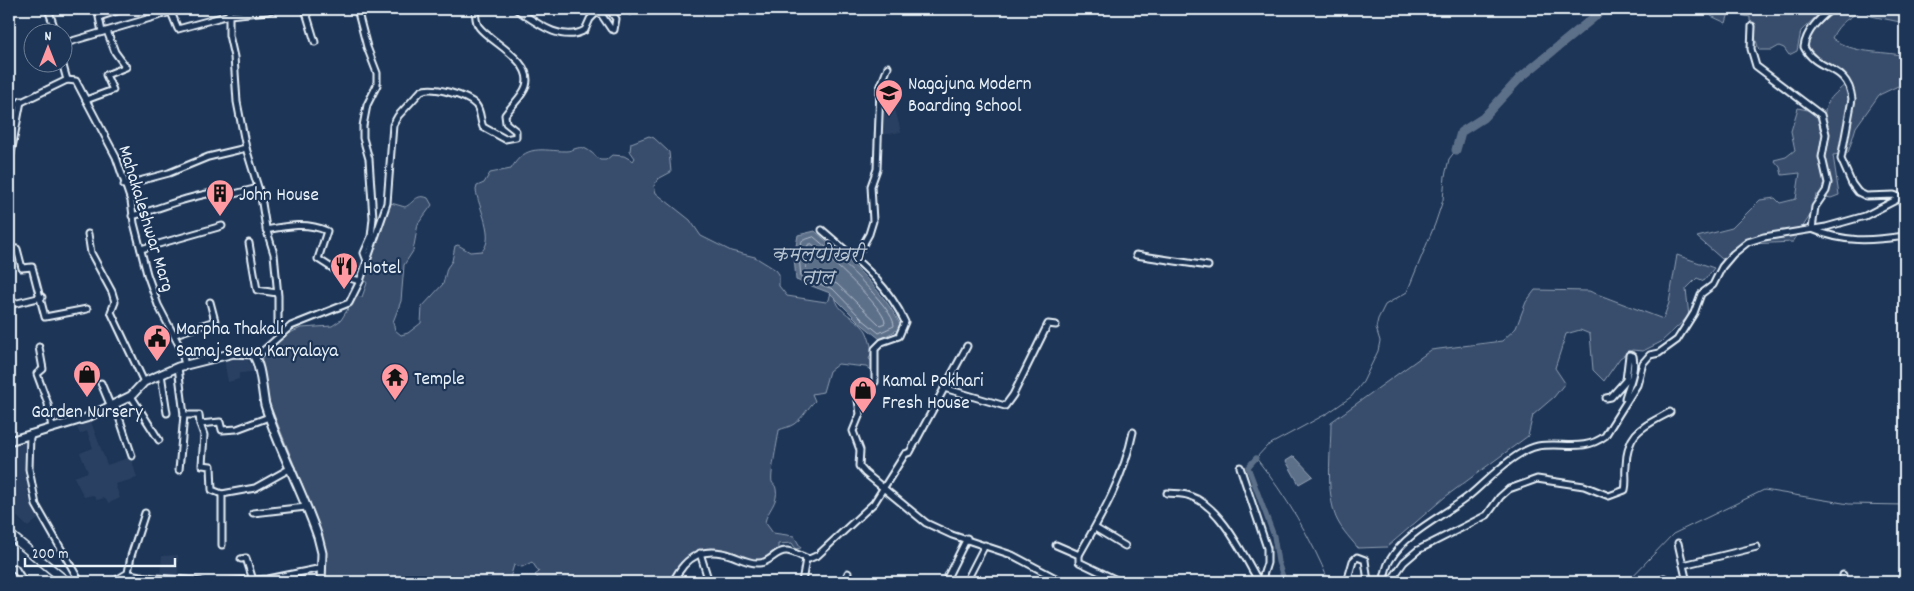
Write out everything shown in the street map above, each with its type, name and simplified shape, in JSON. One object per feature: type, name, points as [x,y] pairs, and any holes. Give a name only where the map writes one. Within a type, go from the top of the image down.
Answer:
[{"type":"main road","points":[[9,441],[113,406],[131,396],[144,382],[181,366],[240,352],[252,354],[256,357],[262,395],[269,417],[291,468],[322,553],[321,582]]},
{"type":"main road","points":[[9,534],[67,582]]},
{"type":"street","points":[[48,9],[53,22]]},
{"type":"street","points":[[86,100],[113,90],[106,75],[126,67],[120,61],[98,17],[123,9]]},
{"type":"street","points":[[72,41],[171,12],[178,29],[229,12],[268,11],[274,9]]},
{"type":"street","points":[[306,9],[314,42]]},
{"type":"street","points":[[357,9],[367,47],[377,73],[377,85],[367,105],[363,126],[363,138],[369,159],[373,218],[370,237],[364,253],[367,261]]},
{"type":"street","points":[[256,357],[291,326],[349,303],[360,281],[387,204],[393,125],[398,116],[421,91],[438,89],[469,100],[479,110],[483,127],[506,138],[516,137],[516,131],[506,123],[505,114],[525,88],[525,77],[522,68],[507,50],[480,28],[475,9]]},
{"type":"street","points":[[516,9],[556,32],[572,34],[584,30],[596,13],[601,14],[611,29],[614,30],[616,19],[609,9]]},
{"type":"street","points":[[625,9],[630,11],[632,9]]},
{"type":"street","points":[[1383,582],[1390,560],[1417,531],[1469,496],[1494,472],[1522,453],[1537,446],[1582,447],[1598,442],[1609,431],[1637,385],[1643,363],[1650,355],[1659,353],[1677,340],[1694,313],[1701,294],[1713,285],[1733,254],[1748,242],[1764,237],[1826,227],[1866,216],[1890,204],[1897,198],[1894,194],[1866,196],[1858,192],[1841,159],[1852,99],[1850,89],[1840,72],[1816,60],[1804,47],[1806,37],[1818,20],[1830,9]]},
{"type":"street","points":[[229,12],[238,102],[246,148],[258,188],[266,230],[274,254],[278,327],[282,334]]},
{"type":"street","points":[[1752,26],[1751,49],[1756,66],[1821,115],[1826,134],[1822,157],[1828,183],[1815,207],[1812,229]]},
{"type":"street","points":[[855,259],[869,234],[873,221],[871,186],[877,169],[880,88],[888,67]]},
{"type":"street","points":[[9,108],[67,80],[65,72]]},
{"type":"street","name":"Mahakaleshwar Marg","points":[[67,80],[76,81],[111,146],[131,201],[132,216],[158,305],[175,334],[181,366],[184,415],[180,470]]},
{"type":"street","points":[[9,164],[21,101]]},
{"type":"street","points":[[124,185],[169,173],[208,156],[246,148]]},
{"type":"street","points":[[132,216],[167,207],[198,195],[214,193],[218,198],[258,188]]},
{"type":"street","points":[[266,230],[305,225],[316,226],[327,231],[318,259],[346,277],[360,281]]},
{"type":"street","points":[[141,249],[222,226]]},
{"type":"street","points":[[1812,229],[1838,239],[1856,241],[1905,236]]},
{"type":"street","points":[[822,230],[871,272],[886,288],[898,306],[905,322],[899,336],[882,342],[875,349],[875,382],[859,398],[860,414],[853,431],[860,450],[859,466],[926,523],[952,535],[966,538],[1012,555],[1063,582]]},
{"type":"street","points":[[88,234],[91,253],[115,302],[111,312],[144,382]]},
{"type":"street","points":[[249,243],[257,290],[277,293]]},
{"type":"street","points":[[9,248],[16,249],[22,268],[32,267],[42,297],[46,317],[87,309]]},
{"type":"street","points":[[1136,255],[1208,266]]},
{"type":"street","points":[[9,305],[42,297]]},
{"type":"street","points":[[175,334],[215,321],[210,302]]},
{"type":"street","points":[[944,388],[1004,406],[1013,395],[1048,324],[1056,325]]},
{"type":"street","points":[[673,582],[683,564],[700,554],[722,552],[756,563],[764,562],[775,555],[787,551],[806,559],[815,558],[874,503],[905,454],[910,452],[967,346]]},
{"type":"street","points":[[38,348],[43,369],[37,374],[48,404],[52,428]]},
{"type":"street","points":[[1606,398],[1611,397],[1626,380],[1629,355],[1633,356],[1634,374],[1626,398],[1628,399]]},
{"type":"street","points":[[161,374],[167,413]]},
{"type":"street","points":[[101,383],[113,406],[132,456]]},
{"type":"street","points":[[131,396],[159,440]]},
{"type":"street","points":[[1390,582],[1404,562],[1418,550],[1487,515],[1500,497],[1509,489],[1537,478],[1584,486],[1608,496],[1625,490],[1627,456],[1634,435],[1639,428],[1670,412]]},
{"type":"street","points":[[184,415],[199,415],[204,435],[202,464],[211,466],[212,490],[222,494],[255,488],[291,468]]},
{"type":"street","points":[[200,424],[220,422],[221,430],[228,430],[269,417]]},
{"type":"street","points":[[1121,582],[1079,562],[1079,555],[1123,472],[1133,432]]},
{"type":"street","points":[[30,434],[29,470],[36,505],[80,582]]},
{"type":"street","points":[[1240,467],[1267,548],[1267,563],[1260,582]]},
{"type":"street","points":[[1167,493],[1190,496],[1206,505],[1236,542],[1260,582]]},
{"type":"street","points":[[222,494],[222,545]]},
{"type":"street","points":[[254,513],[306,507]]},
{"type":"street","points":[[128,573],[131,556],[145,513]]},
{"type":"street","points":[[1094,528],[1124,546]]},
{"type":"street","points":[[945,582],[962,552],[966,538]]},
{"type":"street","points":[[1678,543],[1687,582]]},
{"type":"street","points":[[966,582],[985,545]]},
{"type":"street","points":[[1056,545],[1079,555]]},
{"type":"street","points":[[1683,565],[1757,547]]},
{"type":"street","points":[[700,554],[710,582]]},
{"type":"street","points":[[1347,582],[1356,557],[1365,560],[1368,582]]},
{"type":"street","points":[[240,559],[246,558],[253,580]]},
{"type":"street","points":[[802,582],[806,559]]},
{"type":"street","points":[[9,570],[14,568],[24,582]]},
{"type":"street","points":[[221,582],[268,579],[322,568]]},
{"type":"street","points":[[113,582],[128,573],[145,578],[201,582]]},
{"type":"street","points":[[844,582],[848,573]]},
{"type":"street","points":[[1843,575],[1843,582]]},
{"type":"shaded area","points":[[1715,9],[1865,9],[1842,24],[1832,38],[1858,50],[1905,56],[1905,100],[1898,86],[1879,95],[1856,127],[1848,153],[1833,155],[1839,195],[1831,198],[1816,195],[1811,214],[1793,242],[1750,244],[1722,259],[1697,237],[1732,228],[1760,200],[1775,198],[1780,203],[1796,199],[1800,173],[1782,175],[1780,167],[1774,160],[1786,157],[1795,150],[1791,131],[1798,108],[1817,112],[1820,129],[1825,129],[1824,120],[1828,102],[1848,82],[1819,60],[1807,43],[1816,28],[1833,13],[1823,10],[1801,31],[1797,51],[1789,55],[1784,48],[1779,46],[1772,50],[1759,50],[1754,34],[1755,24],[1750,21],[1750,17],[1729,13],[1726,23],[1711,16]]},
{"type":"shaded area","points":[[1865,9],[1905,9],[1905,23],[1871,16]]},
{"type":"shaded area","name":"Nagajuna Modern Boarding School","points":[[882,105],[894,105],[901,132],[881,135]]},
{"type":"shaded area","points":[[17,107],[18,112],[9,155],[9,111]]},
{"type":"shaded area","points":[[649,136],[654,138],[669,152],[671,172],[658,179],[654,186],[656,193],[690,220],[701,236],[731,251],[755,257],[776,270],[779,274],[779,286],[787,296],[826,302],[829,300],[831,292],[835,295],[839,307],[862,326],[868,336],[872,351],[869,359],[873,362],[874,372],[866,367],[838,364],[829,371],[823,392],[812,394],[815,401],[800,419],[792,425],[779,430],[772,478],[776,488],[776,498],[765,522],[773,533],[794,536],[801,548],[796,549],[792,543],[778,544],[778,553],[759,562],[718,551],[688,558],[681,565],[671,582],[541,582],[535,575],[539,572],[532,562],[522,567],[514,565],[510,578],[514,582],[326,582],[326,553],[319,526],[266,395],[261,369],[262,358],[283,336],[301,328],[332,326],[341,320],[356,296],[362,297],[367,283],[364,279],[391,203],[405,207],[418,198],[424,197],[428,198],[432,205],[418,224],[413,251],[404,265],[401,301],[393,322],[395,330],[401,335],[408,333],[421,323],[422,307],[443,284],[447,268],[452,261],[455,246],[458,245],[470,252],[482,251],[486,245],[487,230],[476,190],[477,186],[484,183],[490,173],[511,169],[523,155],[535,150],[566,151],[584,148],[600,160],[606,160],[612,155],[624,156],[633,161],[635,158],[630,151],[631,143]]},
{"type":"shaded area","points":[[1677,255],[1714,268],[1704,281],[1697,278],[1686,289],[1689,316],[1661,342],[1643,351],[1632,350],[1620,358],[1604,381],[1593,370],[1590,334],[1580,330],[1566,334],[1555,368],[1565,383],[1554,397],[1533,415],[1528,436],[1445,497],[1387,547],[1358,548],[1338,522],[1334,512],[1330,490],[1331,422],[1431,350],[1502,341],[1516,328],[1526,302],[1535,290],[1589,291],[1663,319],[1669,303]]},
{"type":"shaded area","points":[[244,357],[252,365],[252,372],[239,373],[239,379],[228,382],[224,359]]},
{"type":"shaded area","points":[[91,422],[107,465],[131,457],[137,478],[115,484],[120,498],[109,503],[104,498],[97,500],[93,495],[84,497],[74,477],[88,472],[80,453],[93,448],[87,431],[80,434],[77,428]]},
{"type":"shaded area","points":[[25,442],[25,473],[29,499],[38,519],[28,527],[9,509],[9,448]]},
{"type":"shaded area","points":[[178,555],[178,577],[160,576],[162,556]]},
{"type":"water","name":"कमलपोखरी ताल","points":[[815,231],[873,285],[892,310],[900,324],[899,329],[880,339],[859,322],[830,293],[796,280],[794,257],[798,235]]},
{"type":"water","points":[[1294,456],[1313,476],[1299,484],[1286,461]]},
{"type":"waterway","points":[[1456,150],[1461,132],[1483,118],[1520,78],[1604,9]]},
{"type":"waterway","points":[[1329,582],[1297,517],[1278,487],[1256,458],[1267,446],[1328,413],[1351,397],[1363,382],[1378,351],[1380,341],[1376,328],[1378,319],[1385,305],[1407,292],[1435,224],[1443,200],[1449,159],[1456,150]]},
{"type":"waterway","points":[[1256,458],[1248,467],[1274,536],[1278,562],[1285,582]]},
{"type":"waterway","points":[[1627,582],[1673,534],[1764,490],[1849,504],[1905,505]]},
{"type":"waterway","points":[[1471,582],[1483,582]]},
{"type":"place","name":"Nagajuna Modern Boarding School","points":[[889,117]]},
{"type":"place","name":"John House","points":[[220,217]]},
{"type":"place","name":"Hotel","points":[[344,290]]},
{"type":"place","name":"Marpha Thakali Samaj Sewa Karyalaya","points":[[157,362]]},
{"type":"place","name":"Garden Nursery","points":[[87,398]]},
{"type":"place","name":"Temple","points":[[395,401]]},
{"type":"place","name":"Kamal Pokhari Fresh House","points":[[863,414]]}]
